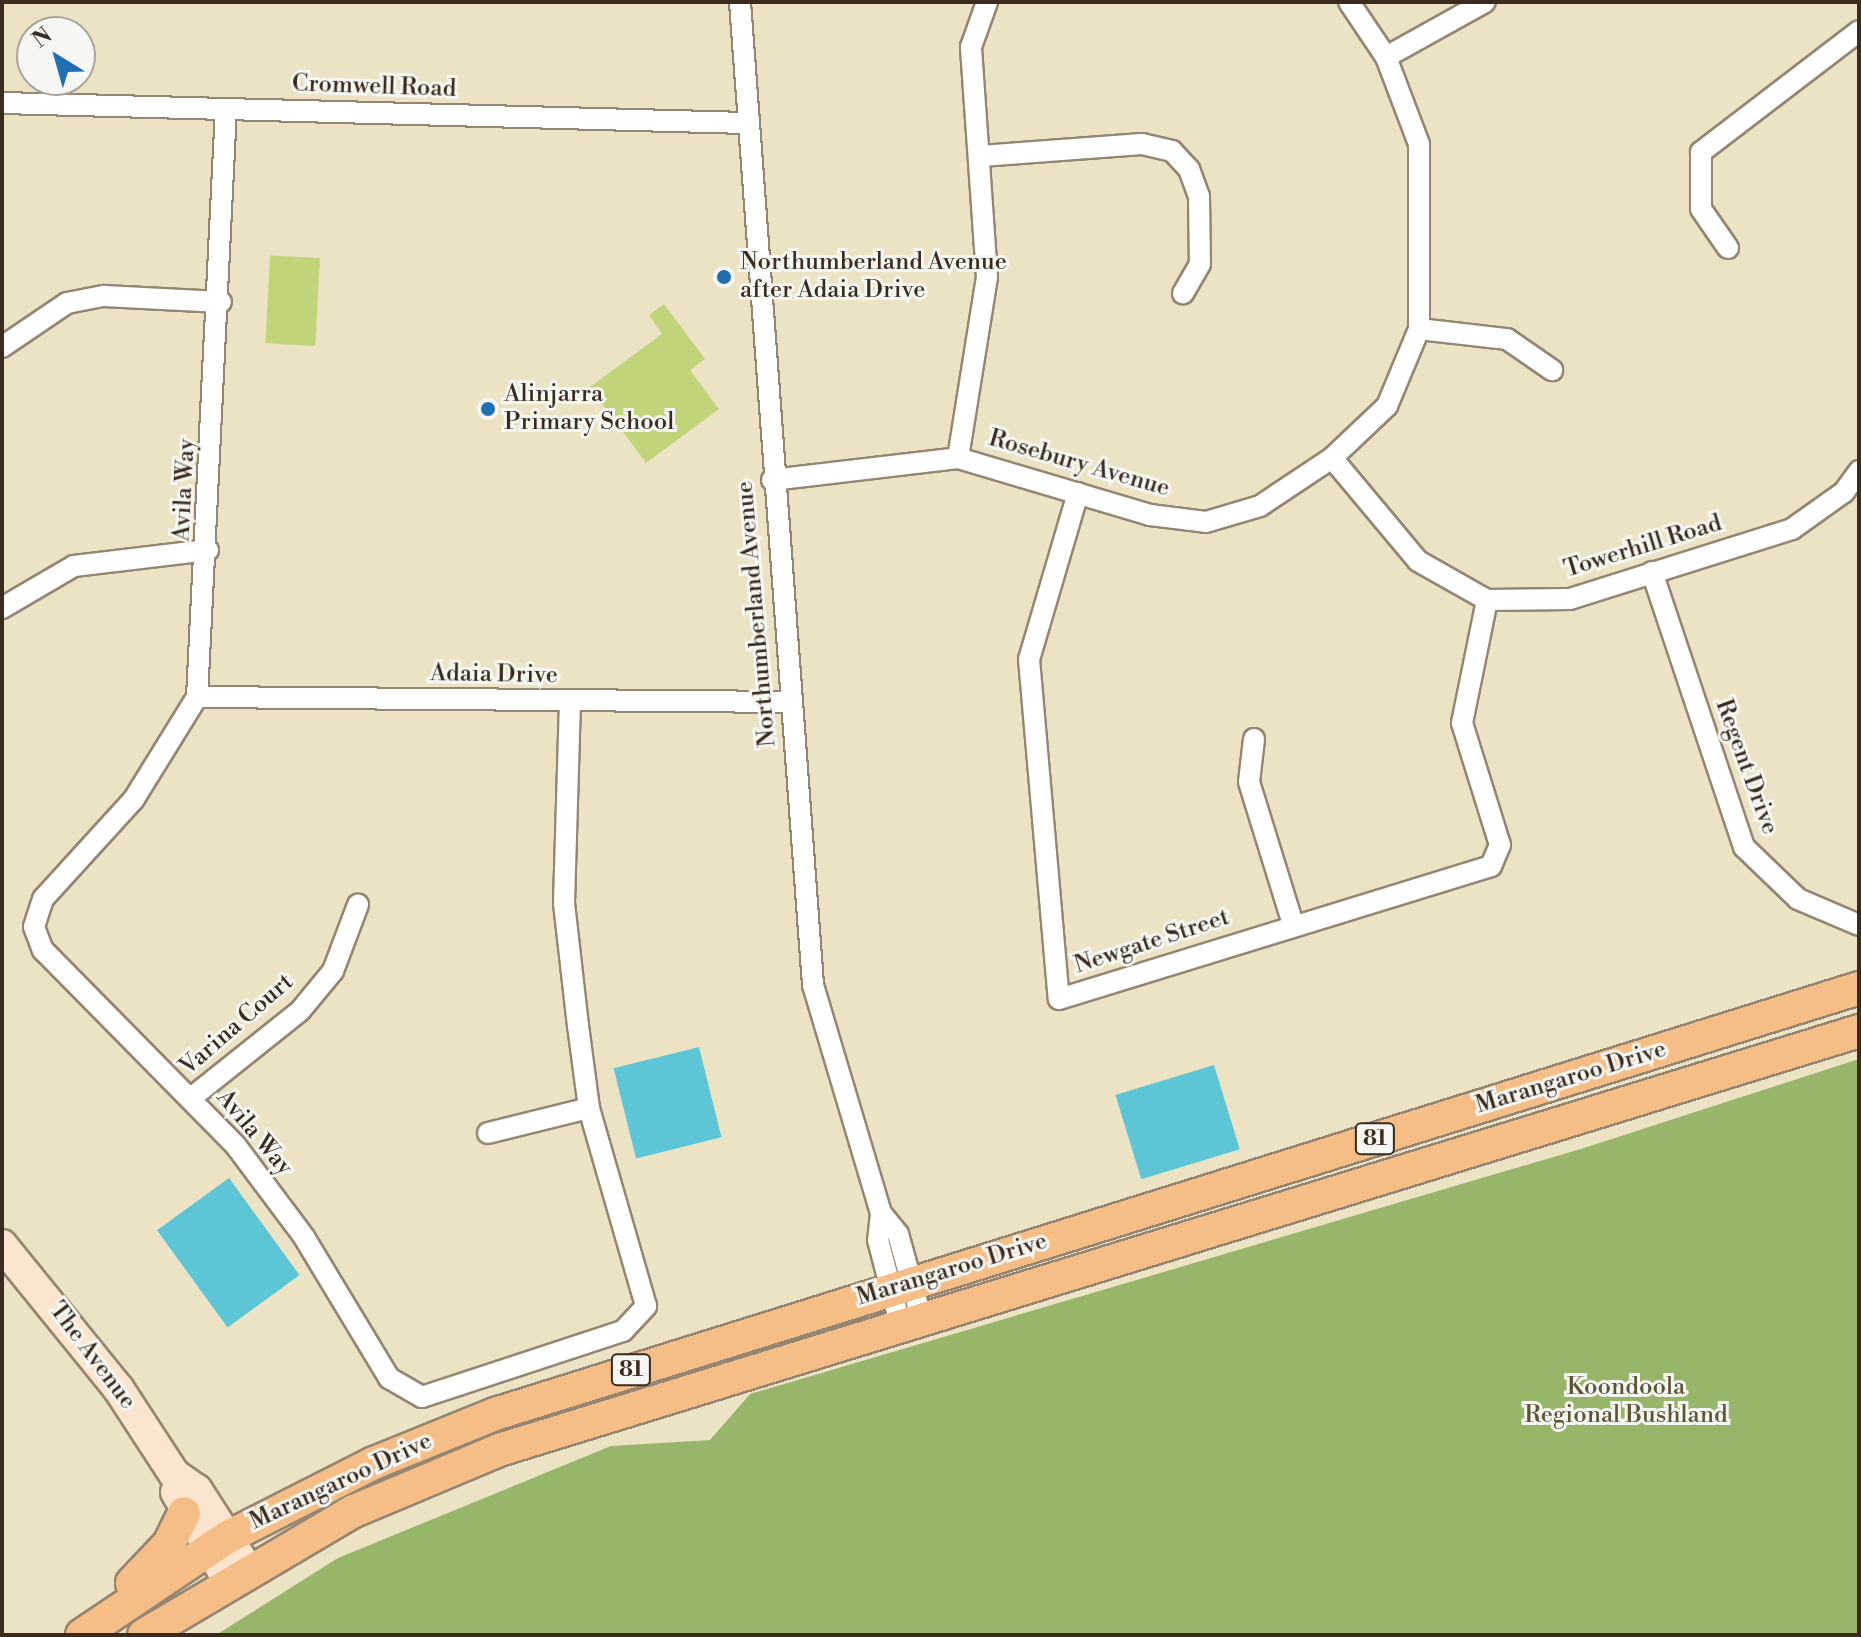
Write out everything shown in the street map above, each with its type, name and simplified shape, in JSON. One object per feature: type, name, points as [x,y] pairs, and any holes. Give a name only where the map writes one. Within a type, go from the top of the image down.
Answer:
[{"type":"main road","name":"Marangaroo Drive","points":[[82,1635],[218,1543],[374,1463],[495,1414],[1859,988]]},
{"type":"main road","points":[[1811,1003],[1859,996]]},
{"type":"main road","name":"Marangaroo Drive","points":[[144,1635],[237,1574],[354,1511],[499,1450],[911,1320],[1859,1031]]},
{"type":"main road","points":[[68,1635],[148,1569],[184,1513]]},
{"type":"street","name":"Northumberland Avenue","points":[[740,2],[745,123],[813,985],[881,1213],[878,1240],[902,1285],[911,1320]]},
{"type":"street","points":[[958,458],[987,277],[981,156],[971,47],[987,2]]},
{"type":"street","name":"Rosebury Avenue","points":[[772,480],[958,458],[1150,515],[1206,522],[1260,506],[1332,458],[1387,406],[1419,329],[1419,144],[1386,57],[1349,2]]},
{"type":"street","points":[[1386,57],[1485,2]]},
{"type":"street","points":[[1728,248],[1701,209],[1701,152],[1859,31]]},
{"type":"street","name":"Cromwell Road","points":[[2,103],[745,123]]},
{"type":"street","name":"Avila Way","points":[[226,109],[221,302],[197,697],[134,799],[43,899],[34,927],[43,950],[191,1098],[304,1237],[389,1378],[422,1397],[623,1331],[646,1306],[589,1108],[564,903],[570,702]]},
{"type":"street","points":[[981,156],[1142,144],[1172,151],[1189,169],[1199,196],[1200,264],[1183,293]]},
{"type":"street","points":[[2,347],[44,315],[92,298],[221,302]]},
{"type":"street","points":[[1419,329],[1507,339],[1552,370]]},
{"type":"street","points":[[1332,458],[1418,561],[1487,600]]},
{"type":"street","name":"Towerhill Road","points":[[1487,600],[1570,599],[1792,529],[1844,492],[1859,471]]},
{"type":"street","name":"Newgate Street","points":[[1078,493],[1029,659],[1059,999],[1293,924],[1491,866],[1500,845],[1462,723],[1487,600]]},
{"type":"street","points":[[2,608],[74,566],[208,550]]},
{"type":"street","name":"Regent Drive","points":[[1652,572],[1744,847],[1798,899],[1859,925]]},
{"type":"street","name":"Adaia Drive","points":[[197,697],[791,702]]},
{"type":"street","points":[[1254,739],[1249,782],[1293,924]]},
{"type":"street","name":"Varina Court","points":[[191,1098],[300,1011],[333,971],[358,905]]},
{"type":"street","points":[[488,1133],[589,1108]]},
{"type":"street","name":"The Avenue","points":[[2,1245],[118,1388],[174,1474],[184,1513],[218,1543]]},
{"type":"street","name":"The Avenue","points":[[174,1474],[197,1490],[218,1543],[237,1574]]},
{"type":"green space","points":[[270,255],[320,258],[315,346],[265,343]]},
{"type":"green space","points":[[664,304],[705,359],[690,370],[719,409],[646,463],[590,387],[662,334],[649,315]]},
{"type":"green space","name":"Koondoola Regional Bushland","points":[[1859,1059],[1859,1635],[216,1635],[338,1558],[611,1446],[710,1440],[750,1394],[1584,1148]]},
{"type":"water","points":[[699,1047],[721,1137],[636,1159],[614,1068]]},
{"type":"water","points":[[1214,1065],[1240,1149],[1141,1179],[1116,1095]]},
{"type":"water","points":[[229,1178],[300,1275],[228,1327],[157,1230]]},
{"type":"place","name":"Northumberland Avenue after Adaia Drive","points":[[724,277]]},
{"type":"place","name":"Alinjarra Primary School","points":[[488,409]]}]
